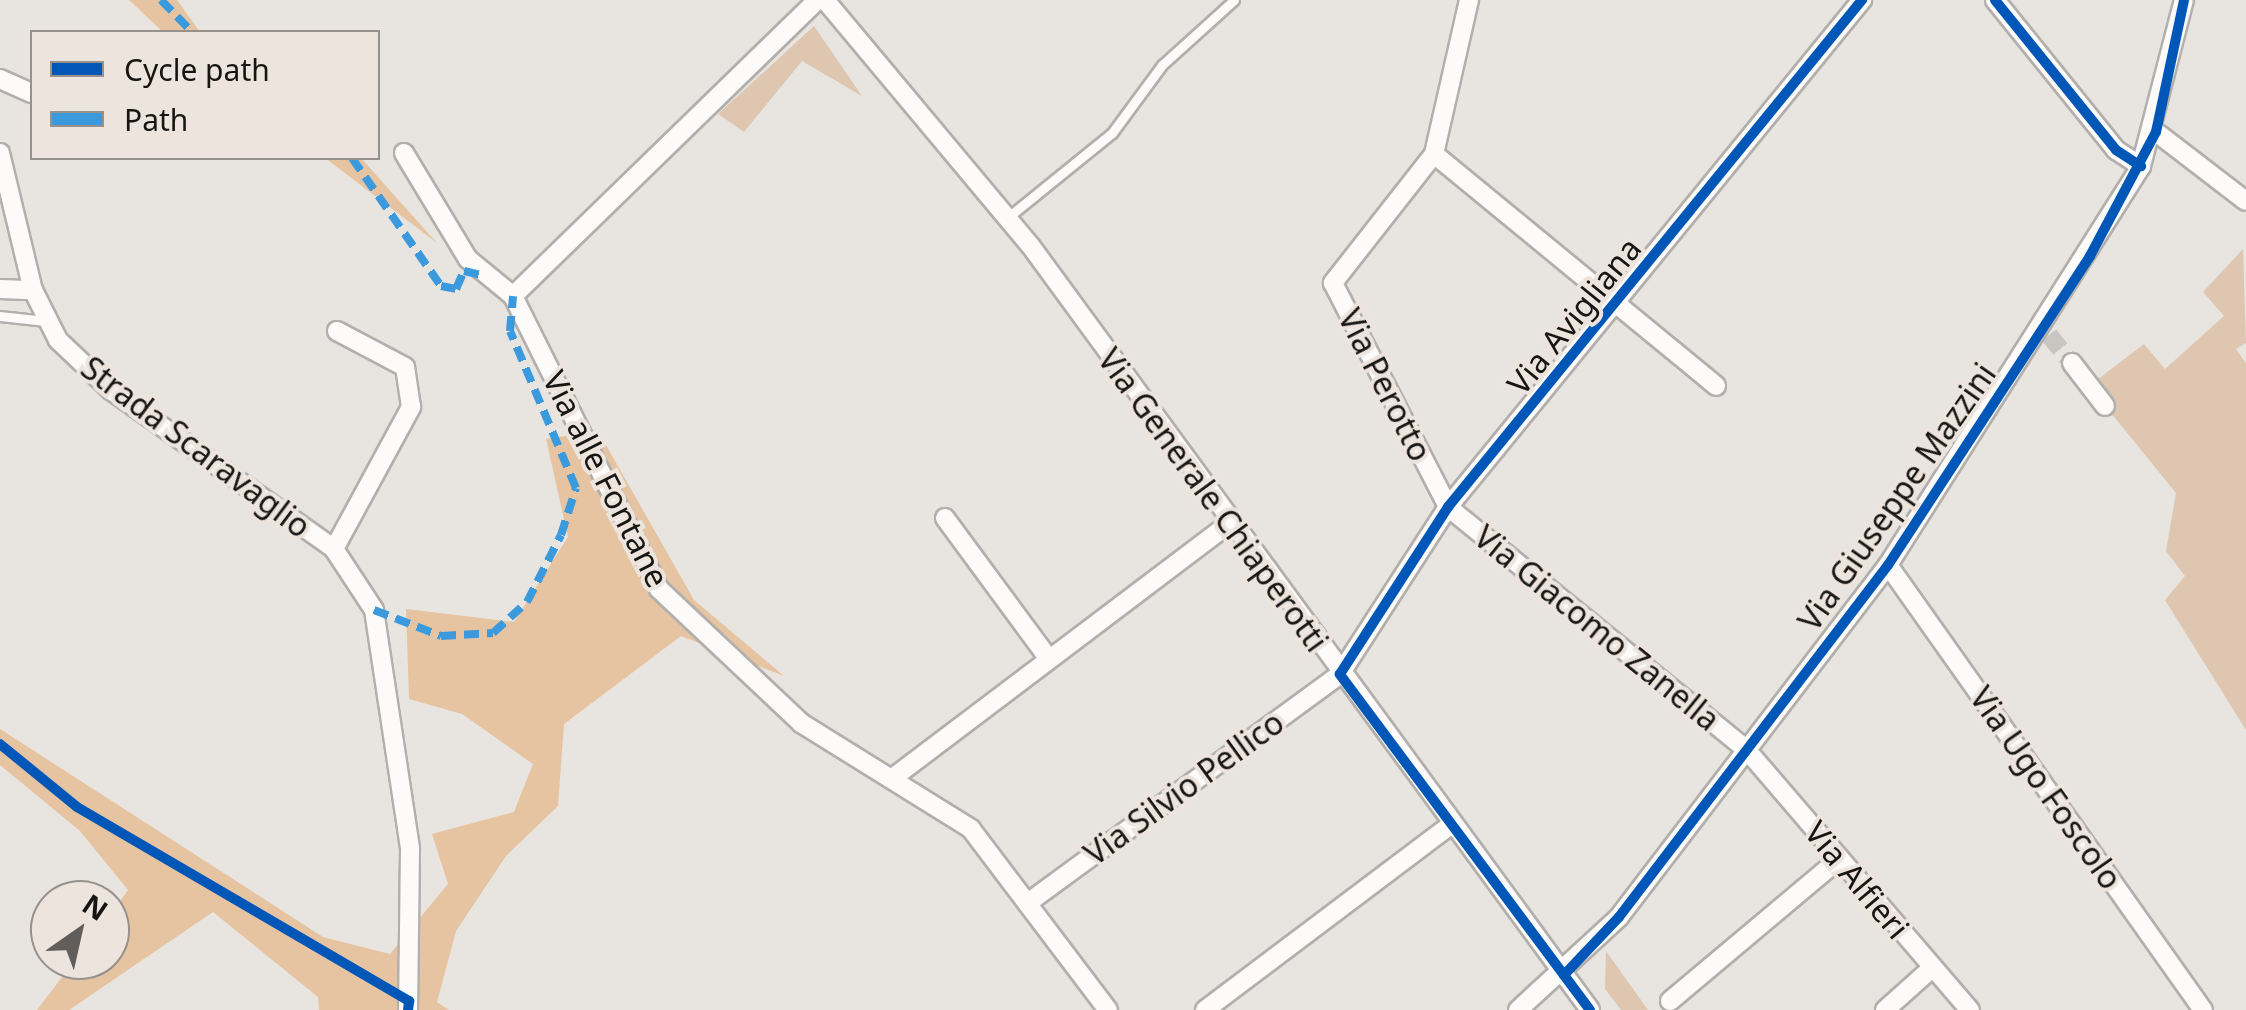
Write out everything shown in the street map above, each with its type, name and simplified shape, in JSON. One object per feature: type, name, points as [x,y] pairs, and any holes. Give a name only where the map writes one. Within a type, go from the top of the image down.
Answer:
[{"type":"street","points":[[512,296],[817,0]]},
{"type":"street","name":"Via Generale Chiaperotti","points":[[825,0],[1008,218],[1227,524],[1590,1010]]},
{"type":"street","name":"Via Perotto","points":[[1448,507],[1333,283],[1434,154],[1469,0]]},
{"type":"street","name":"Via Avigliana","points":[[1340,674],[1448,507],[1862,0]]},
{"type":"street","points":[[1995,0],[2116,150],[2141,166]]},
{"type":"street","name":"Via Giuseppe Mazzini","points":[[1518,1010],[1564,975],[1746,749],[1888,566],[2046,331],[2141,166],[2156,132],[2184,0]]},
{"type":"street","points":[[0,79],[30,92]]},
{"type":"street","points":[[2156,132],[2246,200]]},
{"type":"street","name":"Strada Scaravaglio","points":[[0,152],[33,290],[46,321],[112,391],[334,549],[374,610],[410,848],[408,1010]]},
{"type":"street","name":"Via alle Fontane","points":[[404,153],[468,259],[512,296],[660,589],[801,723],[894,777],[971,829],[1108,1010]]},
{"type":"street","points":[[1434,154],[1716,386]]},
{"type":"street","points":[[0,289],[33,290]]},
{"type":"street","name":"Strada Scaravaglio","points":[[334,549],[411,407],[405,367],[337,330]]},
{"type":"street","points":[[2072,363],[2105,406]]},
{"type":"street","name":"Via Giacomo Zanella","points":[[1448,507],[1746,749]]},
{"type":"street","points":[[945,518],[1050,659]]},
{"type":"street","points":[[894,777],[1227,524]]},
{"type":"street","name":"Via Ugo Foscolo","points":[[1888,566],[2203,1010]]},
{"type":"street","name":"Via Silvio Pellico","points":[[1029,902],[1340,674]]},
{"type":"street","name":"Via Alfieri","points":[[1746,749],[1970,1010]]},
{"type":"street","points":[[1205,1010],[1452,824]]},
{"type":"street","points":[[1670,1001],[1838,859]]},
{"type":"street","points":[[1884,1010],[1932,968]]},
{"type":"lane","points":[[1008,218],[1112,133],[1162,66],[1234,0]]},
{"type":"lane","points":[[0,316],[46,321]]},
{"type":"shaded area","points":[[129,0],[177,0],[199,30],[161,30]]},
{"type":"shaded area","points":[[814,26],[862,96],[802,61],[744,132],[718,114]]},
{"type":"shaded area","points":[[328,160],[363,160],[437,243]]},
{"type":"shaded area","points":[[2243,249],[2246,343],[2236,349],[2246,363],[2246,730],[2165,600],[2185,576],[2166,551],[2176,493],[2089,386],[2144,344],[2165,369],[2224,316],[2203,292]]},
{"type":"shaded area","points":[[598,431],[694,600],[784,676],[681,636],[564,724],[558,806],[506,856],[456,931],[437,1002],[449,1010],[319,1010],[318,997],[213,912],[130,968],[130,880],[120,880],[80,831],[0,765],[0,729],[323,937],[390,954],[448,884],[432,834],[514,812],[533,764],[462,714],[409,699],[406,609],[514,622],[568,537],[546,439]]},
{"type":"shaded area","points":[[1606,951],[1648,1010],[1621,1010],[1605,989]]},
{"type":"shaded area","points":[[60,980],[113,980],[69,1010],[37,1010]]},
{"type":"tunnel","points":[[2049,335],[2072,363]]},
{"type":"marked path","points":[[161,0],[190,30]]},
{"type":"marked path","points":[[353,160],[441,286],[456,289],[464,271],[481,275]]},
{"type":"marked path","points":[[374,610],[441,636],[493,633],[527,602],[561,535],[576,488],[510,331],[513,296]]},
{"type":"cycle path","points":[[1590,1010],[1340,674],[1448,507],[1862,0]]},
{"type":"cycle path","points":[[1995,0],[2116,150],[2141,166]]},
{"type":"cycle path","points":[[1564,975],[1619,917],[1888,565],[2090,256],[2156,132],[2184,0]]},
{"type":"cycle path","points":[[0,744],[77,807],[409,1001],[408,1010]]}]
